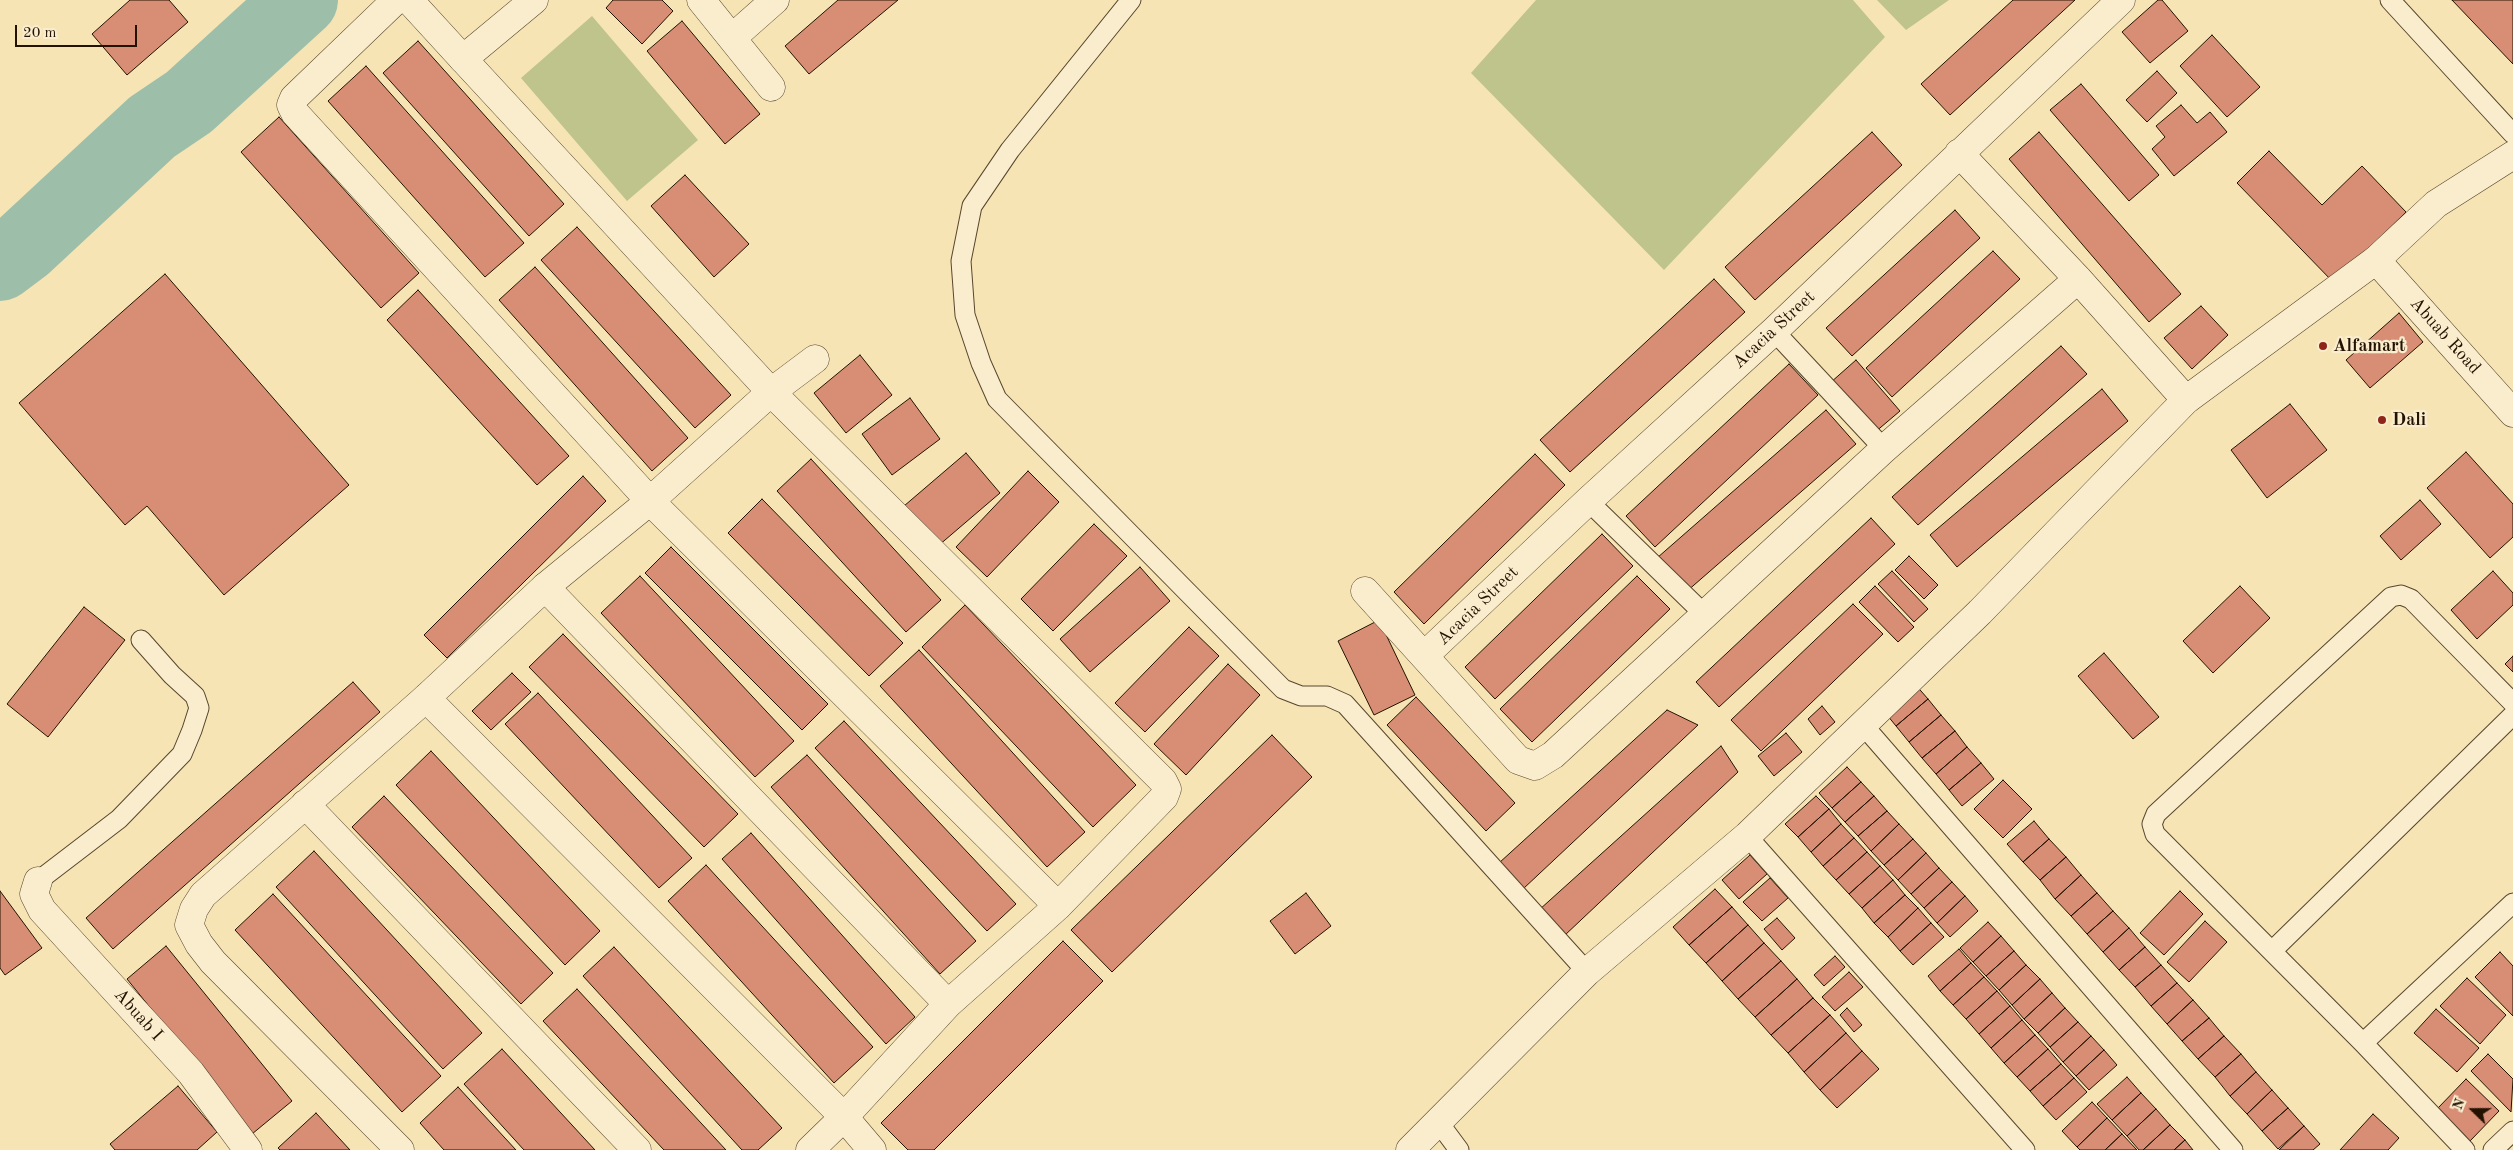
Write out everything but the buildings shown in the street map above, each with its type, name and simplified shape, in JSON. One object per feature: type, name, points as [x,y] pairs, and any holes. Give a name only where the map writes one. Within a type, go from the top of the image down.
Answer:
[{"type":"street","points":[[396,0],[294,98],[291,106],[308,127],[650,501],[1058,906]]},
{"type":"street","points":[[409,0],[771,392],[1163,781],[1167,789],[1164,797],[1058,906],[948,1004],[844,1117],[810,1150]]},
{"type":"street","points":[[463,59],[534,0]]},
{"type":"street","points":[[700,0],[771,86]]},
{"type":"street","points":[[732,38],[775,0]]},
{"type":"street","name":"Acacia Street","points":[[1424,656],[1588,501],[1774,331],[1959,152],[2121,0]]},
{"type":"street","points":[[1959,152],[2078,279],[2186,400]]},
{"type":"street","points":[[1410,1150],[1439,1123],[1587,972],[1747,836],[1980,612],[2186,400],[2376,260],[2436,204],[2513,155]]},
{"type":"street","name":"Abuab Road","points":[[2376,260],[2513,413]]},
{"type":"street","points":[[1365,591],[1518,760],[1535,766],[1553,755],[1884,449],[2078,279]]},
{"type":"street","points":[[400,1150],[213,962],[199,944],[189,925],[194,909],[203,894],[426,698],[545,587],[650,501],[771,392],[815,358]]},
{"type":"street","points":[[545,587],[948,1004]]},
{"type":"street","points":[[426,698],[844,1117],[872,1150]]},
{"type":"street","points":[[306,804],[637,1150]]},
{"type":"street","name":"Abuab I","points":[[38,881],[34,894],[42,910],[191,1073],[240,1147]]},
{"type":"lane","points":[[1131,0],[1010,150],[972,206],[960,261],[965,315],[981,363],[997,399],[1283,689],[1301,696],[1327,696],[1345,704],[1587,972]]},
{"type":"lane","points":[[2390,0],[2513,134]]},
{"type":"lane","points":[[1774,331],[1884,449]]},
{"type":"lane","points":[[1588,501],[1704,614]]},
{"type":"lane","points":[[2465,1150],[2363,1043],[2155,834],[2152,824],[2156,814],[2391,598],[2401,595],[2411,599],[2513,702]]},
{"type":"lane","points":[[38,881],[119,819],[182,754],[199,708],[195,696],[172,675],[141,640]]},
{"type":"lane","points":[[2272,951],[2513,715]]},
{"type":"lane","points":[[1863,725],[2233,1150]]},
{"type":"lane","points":[[1747,836],[2025,1150]]},
{"type":"lane","points":[[2363,1043],[2513,903]]},
{"type":"lane","points":[[1439,1123],[1459,1150]]},
{"type":"lane","points":[[2493,1150],[2513,1131]]},
{"type":"green space","points":[[1536,0],[1853,0],[1885,37],[1664,270],[1471,73]]},
{"type":"green space","points":[[1877,0],[1949,0],[1906,30]]},
{"type":"green space","points":[[592,16],[698,140],[627,201],[521,78]]},
{"type":"waterway","points":[[0,264],[24,246],[152,127],[189,102],[301,0]]},
{"type":"place","name":"Alfamart","points":[[2323,346]]},
{"type":"place","name":"Dali","points":[[2382,420]]}]
